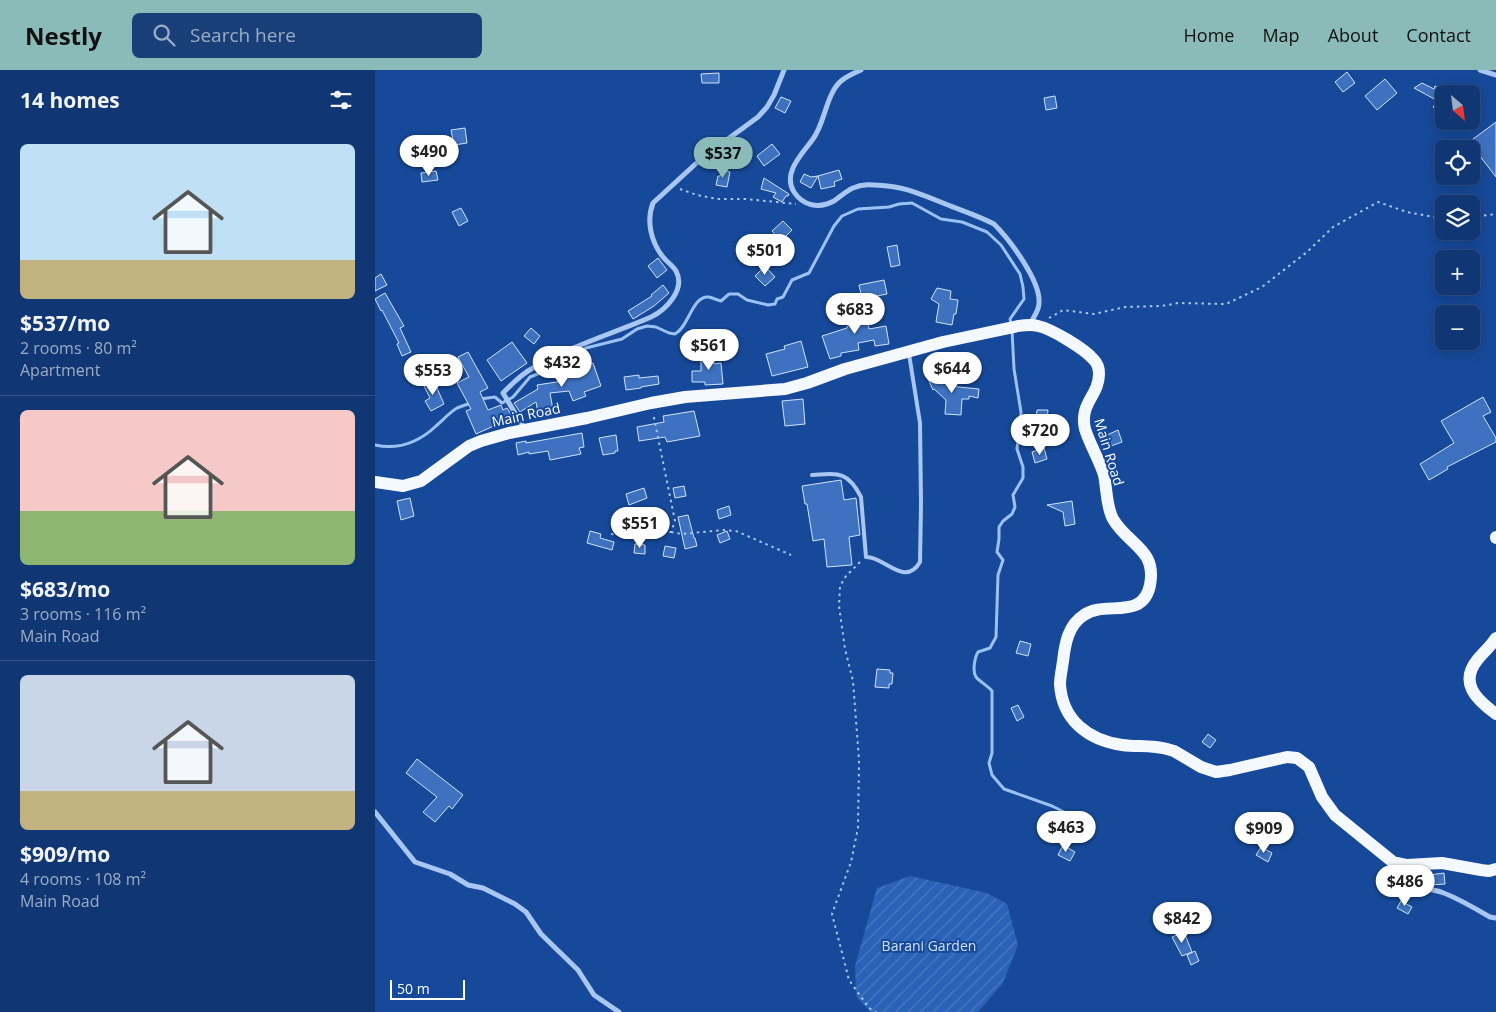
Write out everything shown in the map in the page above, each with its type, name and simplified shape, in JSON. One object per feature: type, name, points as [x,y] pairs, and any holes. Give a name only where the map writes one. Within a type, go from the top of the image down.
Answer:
[{"type":"main road","name":"Main Road","points":[[375,482],[393,485],[413,484],[421,481],[469,446],[481,441],[651,403],[703,396],[785,389],[845,369],[961,338],[1033,325],[1043,328],[1060,336],[1089,355],[1097,365],[1098,382],[1083,413],[1083,422],[1104,475],[1111,516],[1148,558],[1151,572],[1150,587],[1142,601],[1127,608],[1094,610],[1083,615],[1072,627],[1065,644],[1060,682],[1062,700],[1067,712],[1084,731],[1100,740],[1123,745],[1167,749],[1211,771],[1220,772],[1287,757],[1297,758],[1309,767],[1326,805],[1335,815],[1393,862]]},
{"type":"main road","points":[[1496,638],[1472,668],[1470,680],[1477,699],[1496,714]]},
{"type":"main road","points":[[1393,862],[1407,866],[1442,863],[1489,871],[1496,869]]},
{"type":"street","points":[[525,431],[503,393],[518,378],[532,368],[568,349],[651,317],[660,313],[668,305],[679,285],[678,278],[675,270],[662,257],[651,234],[649,216],[653,203],[702,158],[757,117],[767,107],[774,96],[784,70]]},
{"type":"street","points":[[861,70],[839,83],[832,95],[816,135],[796,162],[789,180],[795,194],[808,204],[816,205],[834,201],[851,189],[860,186],[889,186],[912,190],[994,224],[1004,234],[1021,259],[1038,293],[1038,309],[1033,325]]},
{"type":"street","points":[[1481,70],[1496,75]]},
{"type":"street","points":[[375,812],[415,862],[450,874],[468,885],[483,888],[515,904],[526,912],[541,934],[578,970],[595,995],[619,1012]]},
{"type":"street","points":[[1393,862],[1395,874],[1400,880],[1415,887],[1440,892],[1456,898],[1490,917],[1496,918]]},
{"type":"lane","points":[[812,475],[834,473],[844,475],[857,488],[861,497],[866,557],[875,558],[896,570],[904,572],[910,572],[916,568],[919,562],[921,504],[920,423],[909,351]]},
{"type":"path","points":[[672,186],[697,195],[717,198],[746,199],[790,205],[808,204]]},
{"type":"path","points":[[1033,325],[1063,310],[1094,314],[1125,307],[1163,306],[1178,303],[1226,304],[1262,287],[1307,252],[1333,227],[1378,202],[1407,212],[1435,217]]},
{"type":"path","points":[[1480,216],[1496,214]]},
{"type":"path","points":[[651,403],[675,521],[671,532]]},
{"type":"path","points":[[611,534],[629,536],[671,532],[682,534],[724,530],[736,531],[791,554]]},
{"type":"path","points":[[866,557],[846,576],[840,586],[839,606],[845,649],[854,691],[859,760],[858,828],[851,862],[832,914],[849,980],[869,1008],[876,1012]]},
{"type":"green space","name":"Barani Garden","points":[[910,876],[987,893],[1007,904],[1018,945],[1003,983],[978,1012],[870,1012],[856,996],[855,966],[877,888]]},
{"type":"building","points":[[1347,72],[1355,83],[1343,92],[1335,82]]},
{"type":"building","points":[[719,73],[719,83],[702,83],[701,74]]},
{"type":"building","points":[[1385,79],[1397,93],[1377,110],[1365,96]]},
{"type":"building","points":[[1422,83],[1434,89],[1435,86],[1435,99],[1414,88]]},
{"type":"building","points":[[1055,96],[1057,108],[1046,110],[1044,98]]},
{"type":"building","points":[[781,97],[791,101],[785,113],[775,108]]},
{"type":"building","points":[[1496,122],[1496,177],[1480,156],[1480,140],[1472,140]]},
{"type":"building","points":[[465,128],[467,143],[454,145],[451,130]]},
{"type":"building","points":[[772,144],[780,154],[764,166],[757,156]]},
{"type":"building","points":[[722,170],[730,172],[727,187],[716,185]]},
{"type":"building","points":[[839,170],[842,179],[834,182],[835,186],[821,189],[818,176]]},
{"type":"building","points":[[436,171],[438,180],[422,182],[421,173]]},
{"type":"building","points":[[804,174],[811,177],[818,176],[811,188],[800,182]]},
{"type":"building","points":[[764,178],[789,194],[782,202],[773,197],[776,193],[761,189]]},
{"type":"building","points":[[461,208],[468,221],[459,226],[452,212]]},
{"type":"building","points":[[783,221],[792,230],[781,241],[772,231]]},
{"type":"building","points":[[897,245],[900,265],[891,267],[887,247]]},
{"type":"building","points":[[658,258],[667,270],[657,278],[648,266]]},
{"type":"building","points":[[765,266],[775,277],[765,286],[755,276]]},
{"type":"building","points":[[381,274],[387,285],[375,291],[375,278]]},
{"type":"building","points":[[884,280],[887,294],[862,299],[859,285]]},
{"type":"building","points":[[663,285],[669,293],[654,306],[633,319],[628,311],[652,296]]},
{"type":"building","points":[[937,288],[951,291],[950,299],[958,300],[952,325],[936,322],[939,304],[931,299]]},
{"type":"building","points":[[385,293],[404,326],[400,328],[411,352],[402,356],[397,344],[399,343],[375,299]]},
{"type":"building","points":[[864,302],[869,329],[886,326],[889,344],[875,346],[874,340],[858,343],[859,350],[841,353],[841,356],[830,359],[822,336],[847,328],[847,326],[856,325],[853,304]]},
{"type":"building","points":[[531,328],[540,336],[534,344],[524,336]]},
{"type":"building","points":[[801,341],[808,367],[772,376],[766,354],[785,349],[784,346]]},
{"type":"building","points":[[512,342],[527,363],[501,381],[487,360]]},
{"type":"building","points":[[701,351],[714,352],[714,364],[721,363],[723,384],[705,385],[705,382],[692,382],[692,371],[701,371]]},
{"type":"building","points":[[468,352],[488,388],[480,392],[488,410],[501,405],[503,410],[507,408],[512,416],[476,434],[466,411],[471,409],[457,383],[469,377],[458,357]]},
{"type":"building","points":[[593,363],[601,386],[584,392],[586,396],[573,401],[569,391],[550,393],[553,410],[538,413],[536,402],[520,412],[514,403],[538,389],[537,385],[563,381],[560,373],[571,368],[572,370]]},
{"type":"building","points":[[942,372],[949,386],[979,389],[978,398],[969,396],[969,399],[962,399],[961,415],[945,414],[946,400],[933,390],[928,379]]},
{"type":"building","points":[[639,375],[639,378],[658,376],[659,384],[626,390],[624,377]]},
{"type":"building","points":[[433,379],[444,404],[431,411],[425,401],[430,398],[423,384]]},
{"type":"building","points":[[1483,397],[1491,412],[1483,416],[1496,438],[1496,442],[1447,467],[1448,469],[1429,480],[1420,464],[1454,443],[1441,421]]},
{"type":"building","points":[[803,399],[805,424],[785,426],[782,401]]},
{"type":"building","points":[[1037,410],[1048,410],[1047,419],[1036,418]]},
{"type":"building","points":[[694,411],[700,436],[667,442],[665,437],[639,441],[637,427],[664,422],[663,416]]},
{"type":"building","points":[[1118,430],[1122,442],[1111,446],[1107,435]]},
{"type":"building","points":[[582,433],[584,447],[579,448],[581,454],[550,460],[548,451],[529,454],[529,452],[518,455],[516,443]]},
{"type":"building","points":[[616,435],[618,451],[603,455],[599,438]]},
{"type":"building","points":[[1044,448],[1047,459],[1035,463],[1032,452]]},
{"type":"building","points":[[841,480],[844,500],[856,498],[860,535],[849,537],[852,565],[827,567],[824,539],[813,541],[802,486]]},
{"type":"building","points":[[684,486],[686,496],[675,498],[673,488]]},
{"type":"building","points":[[644,488],[647,498],[629,505],[626,494]]},
{"type":"building","points":[[410,498],[414,516],[401,520],[397,501]]},
{"type":"building","points":[[1072,501],[1075,524],[1065,526],[1063,512],[1047,505]]},
{"type":"building","points":[[729,506],[731,515],[719,519],[717,510]]},
{"type":"building","points":[[688,515],[697,546],[685,549],[678,517]]},
{"type":"building","points":[[590,531],[601,534],[600,538],[614,542],[612,550],[587,543]]},
{"type":"building","points":[[727,531],[730,539],[720,543],[717,535]]},
{"type":"building","points":[[635,544],[645,545],[645,554],[634,553]]},
{"type":"building","points":[[665,546],[676,548],[674,558],[663,556]]},
{"type":"building","points":[[1020,641],[1031,644],[1028,656],[1016,653]]},
{"type":"building","points":[[877,669],[890,670],[890,673],[893,673],[892,684],[889,684],[889,688],[875,687]]},
{"type":"building","points":[[1018,705],[1024,717],[1017,721],[1011,708]]},
{"type":"building","points":[[1208,734],[1216,740],[1210,748],[1202,742]]},
{"type":"building","points":[[417,759],[463,795],[452,809],[449,806],[435,822],[423,812],[437,797],[406,773]]},
{"type":"building","points":[[1063,845],[1075,852],[1070,861],[1058,855]]},
{"type":"building","points":[[1261,847],[1272,853],[1268,862],[1256,855]]},
{"type":"building","points":[[1444,873],[1445,884],[1430,885],[1429,875]]},
{"type":"building","points":[[1401,901],[1412,907],[1408,914],[1397,908]]},
{"type":"building","points":[[1196,908],[1207,917],[1201,925],[1192,917]]},
{"type":"building","points":[[1184,932],[1192,952],[1182,956],[1172,937]]},
{"type":"building","points":[[1195,951],[1199,961],[1191,965],[1187,955]]},
{"type":"waterway","points":[[480,399],[495,397],[502,403],[513,397],[530,377],[555,367],[586,348],[622,339],[637,329],[647,326],[656,327],[675,334],[684,325],[694,306],[703,298],[709,297],[721,301],[729,294],[738,294],[747,300],[768,305],[775,304],[777,299],[783,297],[792,280],[809,273],[834,226],[842,216],[858,209],[912,203],[941,219],[962,222],[987,232],[1001,245],[1020,274],[1024,299],[1010,319],[1011,323]]},
{"type":"waterway","points":[[1012,330],[1014,369],[1021,412],[1017,449],[1023,467],[1023,478],[1013,495],[1015,507],[1012,514],[999,527],[997,552],[1003,560],[998,575],[996,637],[990,648],[978,652],[974,671],[977,679],[992,691],[992,753],[989,763],[992,775],[1004,789],[1052,806],[1068,814],[1080,824]]},
{"type":"waterway","points":[[375,445],[392,446],[415,440],[429,432],[457,408],[472,403]]}]
